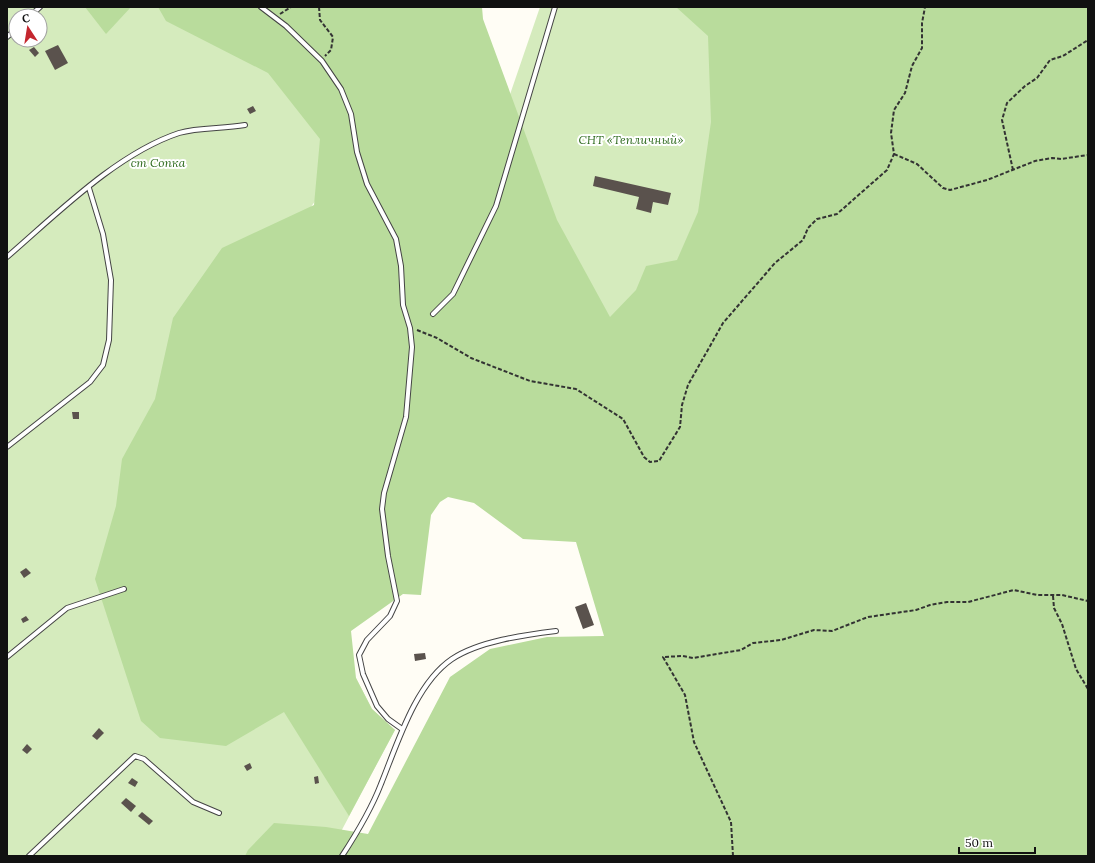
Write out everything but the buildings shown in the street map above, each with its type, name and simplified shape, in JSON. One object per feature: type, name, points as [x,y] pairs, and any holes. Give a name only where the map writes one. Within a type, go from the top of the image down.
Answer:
[{"type":"lane","points":[[261,7],[322,61],[341,89],[351,114],[357,152],[367,184],[396,240],[401,266],[403,305],[410,328],[412,347],[406,417],[384,493],[382,509],[388,556],[397,601],[390,616],[367,640],[359,655],[363,674],[377,706],[388,718],[402,729]]},
{"type":"lane","points":[[433,314],[452,294],[496,206],[555,7]]},
{"type":"lane","points":[[7,257],[89,188],[126,159],[149,145],[180,133],[199,129],[245,125]]},
{"type":"lane","points":[[7,447],[90,382],[103,365],[109,340],[111,280],[103,234],[89,188]]},
{"type":"lane","points":[[7,657],[67,608],[124,589]]},
{"type":"lane","points":[[342,856],[360,829],[381,785],[402,729],[424,690],[444,665],[453,658],[495,642],[522,635],[556,631]]},
{"type":"lane","points":[[28,856],[135,756],[144,759],[193,802],[219,813]]},
{"type":"path","points":[[273,17],[285,12],[291,7]]},
{"type":"path","points":[[319,7],[320,20],[333,37],[331,50],[322,61]]},
{"type":"path","points":[[410,328],[437,338],[471,358],[530,381],[576,389],[623,419],[644,456],[650,462],[659,462],[680,427],[682,405],[688,385],[723,323],[775,263],[803,240],[808,228],[817,219],[837,214],[888,170],[894,154],[891,132],[894,110],[905,93],[912,66],[922,48],[922,23],[925,7]]},
{"type":"path","points":[[1013,170],[1002,120],[1007,103],[1024,86],[1037,78],[1050,60],[1063,56],[1088,40]]},
{"type":"path","points":[[894,154],[917,164],[943,188],[950,190],[987,180],[1035,161],[1088,155]]},
{"type":"path","points":[[733,856],[731,822],[694,742],[685,695],[662,657],[683,656],[693,658],[741,650],[753,643],[782,640],[809,631],[832,631],[868,617],[916,610],[930,605],[947,602],[968,602],[1014,590],[1053,596],[1062,595],[1088,601]]},
{"type":"path","points":[[1053,596],[1054,608],[1062,624],[1076,669],[1088,689]]},
{"type":"green space","name":"ст Сопка","points":[[7,7],[229,7],[346,158],[136,451],[356,678],[372,709],[395,730],[328,856],[7,856]]},
{"type":"green space","points":[[85,7],[131,7],[106,34]]},
{"type":"green space","points":[[158,7],[482,7],[483,19],[557,220],[610,317],[636,290],[646,266],[677,260],[698,212],[711,122],[708,36],[676,7],[1088,7],[1088,856],[245,856],[248,850],[274,823],[326,827],[368,834],[450,677],[490,649],[547,637],[604,636],[576,542],[523,539],[474,503],[448,497],[440,502],[431,515],[421,595],[403,594],[351,631],[356,678],[372,709],[395,730],[349,816],[284,712],[226,746],[160,738],[141,721],[95,579],[116,506],[122,459],[155,399],[173,318],[222,248],[314,205],[320,139],[268,73],[166,21]]},
{"type":"green space","name":"СНТ «Тепличный»","points":[[540,7],[815,7],[665,437],[424,345]]}]
